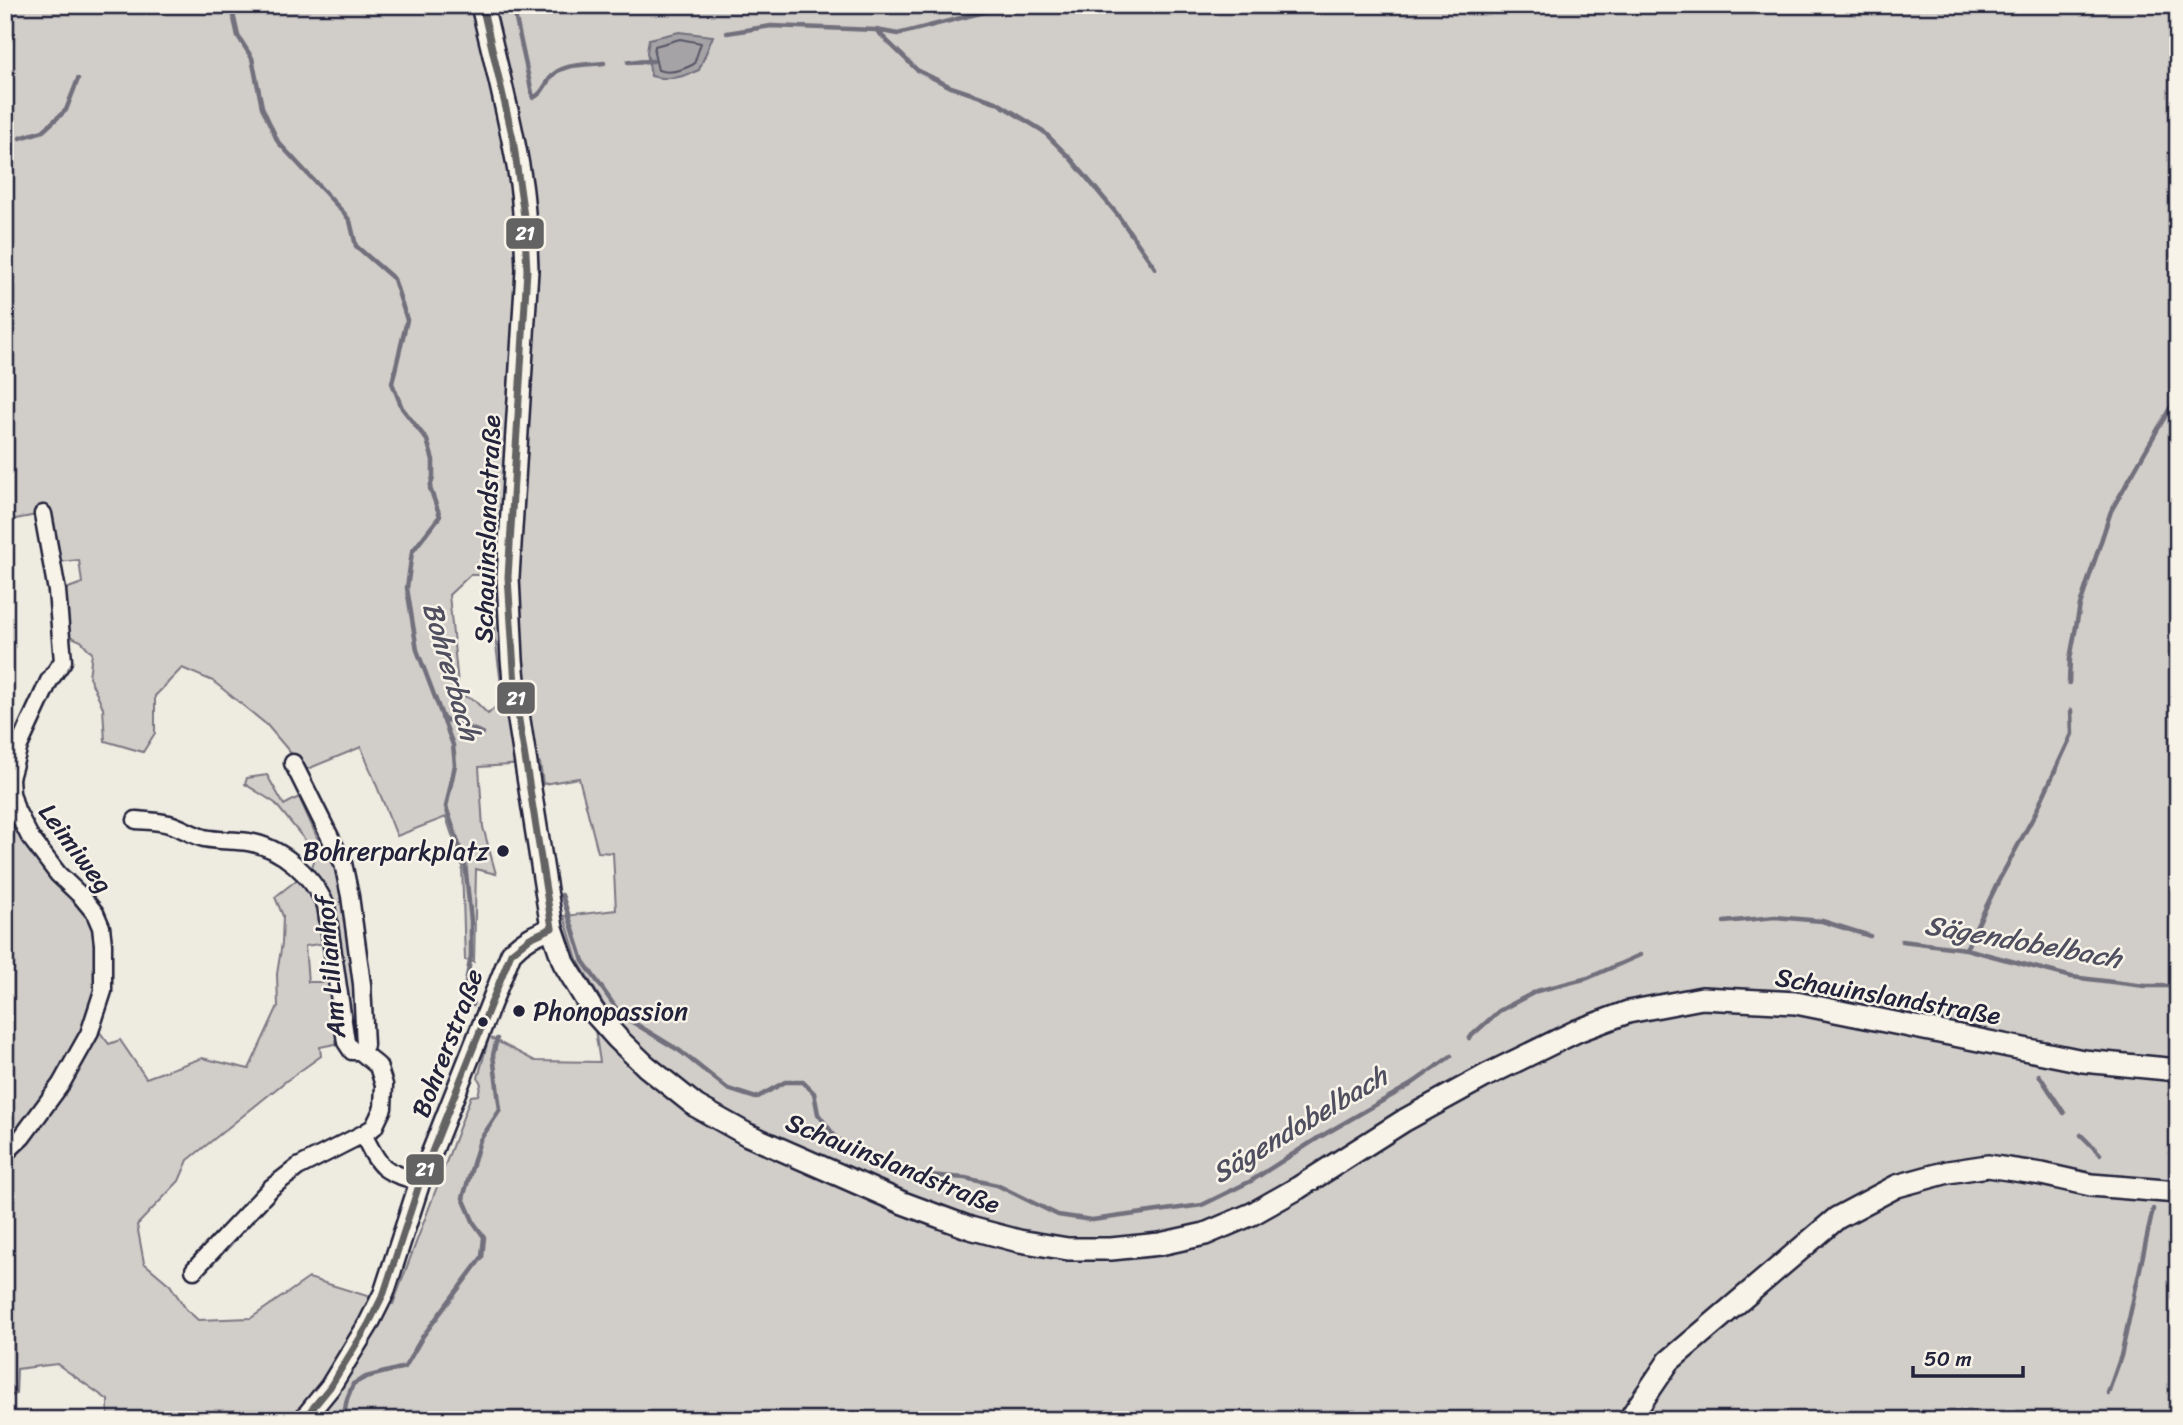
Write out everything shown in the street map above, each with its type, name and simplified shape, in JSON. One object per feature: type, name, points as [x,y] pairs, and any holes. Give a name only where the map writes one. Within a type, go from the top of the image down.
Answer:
[{"type":"main road","name":"Schauinslandstraße","points":[[482,5],[522,186],[526,235],[527,270],[508,577],[516,701],[552,928],[564,963],[593,1010],[646,1066],[696,1106],[748,1135],[903,1203],[970,1228],[1019,1241],[1068,1249],[1111,1249],[1160,1244],[1205,1234],[1252,1214],[1405,1120],[1487,1075],[1577,1031],[1628,1012],[1702,998],[1796,1003],[2083,1061],[2178,1070]]},
{"type":"main road","points":[[1629,1420],[1669,1361],[1837,1218],[1897,1186],[1948,1172],[1988,1166],[2091,1185],[2178,1192]]},
{"type":"street","name":"Leimiweg","points":[[5,1153],[22,1138],[61,1084],[89,1034],[103,991],[103,944],[101,927],[95,913],[58,874],[30,837],[16,810],[11,793],[10,778],[19,746],[49,681],[63,661],[57,590],[43,514]]},
{"type":"street","name":"Am Lilianhof","points":[[293,763],[343,863],[362,984],[365,1045],[360,1051]]},
{"type":"street","name":"Am Lilianhof","points":[[136,820],[168,824],[212,840],[261,845],[276,852],[317,887],[326,905],[346,1042],[352,1051],[360,1051],[378,1066],[384,1086],[383,1108],[374,1127],[363,1134]]},
{"type":"street","name":"Bohrerstraße","points":[[303,1420],[330,1387],[384,1293],[420,1182],[511,953],[520,944],[552,928]]},
{"type":"street","points":[[194,1270],[272,1187],[298,1167],[363,1134],[374,1157],[383,1168],[420,1182]]},
{"type":"shaded area","points":[[5,5],[2178,5],[2178,1420],[108,1420],[108,1400],[57,1364],[17,1369],[16,1394],[5,1398],[5,808],[98,928],[98,990],[89,1018],[109,1044],[120,1040],[146,1078],[202,1058],[249,1069],[278,1006],[277,974],[283,916],[275,897],[299,878],[320,902],[326,943],[305,946],[308,982],[331,982],[340,1043],[320,1047],[321,1056],[188,1160],[179,1181],[137,1225],[144,1263],[170,1285],[186,1309],[198,1320],[251,1318],[309,1278],[393,1304],[471,1096],[478,1095],[481,1084],[478,1078],[489,1037],[535,1061],[600,1062],[595,1030],[610,1015],[577,959],[564,916],[616,910],[613,853],[598,852],[579,778],[543,784],[540,763],[479,767],[483,827],[496,874],[476,869],[474,962],[465,960],[462,865],[446,817],[397,836],[361,747],[305,770],[267,725],[213,681],[182,668],[155,696],[155,733],[143,752],[105,741],[103,708],[89,677],[92,653],[81,641],[67,635],[63,590],[82,583],[79,560],[58,562],[47,513],[5,521]],"holes":[[[470,575],[487,575],[503,700],[488,714],[474,700],[459,694],[449,595]]]},
{"type":"shaded area","points":[[267,775],[284,805],[299,797],[317,837],[337,867],[359,981],[359,1046],[351,1042],[311,870],[314,861],[305,840],[275,803],[245,784],[247,778]]},
{"type":"water","points":[[679,32],[713,36],[699,70],[676,78],[651,76],[647,52],[649,39]]},
{"type":"waterway","name":"Bohrerbach","points":[[231,5],[238,36],[252,58],[262,107],[278,142],[344,213],[350,221],[356,246],[394,279],[407,320],[392,383],[402,408],[427,440],[433,460],[430,488],[440,516],[412,552],[407,588],[417,650],[453,745],[455,765],[446,807],[465,863],[471,921],[471,956],[466,982],[473,1005]]},
{"type":"waterway","points":[[513,5],[533,98],[561,69],[604,63]]},
{"type":"waterway","points":[[727,33],[771,26],[876,30],[898,34],[992,10],[997,5]]},
{"type":"waterway","points":[[876,30],[917,70],[951,87],[996,102],[1043,131],[1071,159],[1117,214],[1155,268]]},
{"type":"waterway","points":[[628,62],[653,61]]},
{"type":"waterway","points":[[20,138],[43,131],[66,110],[78,79]]},
{"type":"waterway","points":[[2069,683],[2070,659],[2080,605],[2111,511],[2178,394]]},
{"type":"waterway","points":[[1966,949],[2035,814],[2072,734],[2071,710]]},
{"type":"waterway","name":"Sägendobelbach","points":[[442,718],[483,733]]},
{"type":"waterway","name":"Sägendobelbach","points":[[562,895],[583,961],[621,1015],[680,1051],[728,1089],[756,1098],[785,1082],[803,1082],[814,1093],[818,1114],[837,1139],[904,1173],[965,1178],[997,1185],[1058,1215],[1092,1220],[1202,1205],[1251,1181],[1318,1138],[1410,1085],[1451,1056]]},
{"type":"waterway","name":"Sägendobelbach","points":[[1724,922],[1775,917],[1822,921],[1870,936]]},
{"type":"waterway","name":"Sägendobelbach","points":[[1902,941],[1966,949],[2072,977],[2145,986],[2178,986]]},
{"type":"waterway","name":"Sägendobelbach","points":[[1469,1038],[1499,1011],[1537,991],[1588,978],[1640,955]]},
{"type":"waterway","name":"Bohrerbach","points":[[343,1420],[353,1384],[366,1377],[405,1367],[423,1336],[482,1257],[484,1237],[474,1223],[463,1198],[480,1140],[500,1110],[493,1055],[497,1039]]},
{"type":"waterway","points":[[2039,1075],[2064,1113]]},
{"type":"waterway","points":[[2081,1135],[2100,1154]]},
{"type":"waterway","points":[[2108,1393],[2121,1356],[2153,1209]]},
{"type":"waterway","points":[[2100,1420],[2102,1414]]},
{"type":"transit line","name":"21","points":[[482,5],[513,139],[524,216],[527,270],[508,577],[516,701],[552,928]]},
{"type":"transit line","name":"21","points":[[303,1420],[330,1387],[384,1293],[420,1182],[511,953],[530,938],[552,928]]},
{"type":"place","name":"Bohrerparkplatz","points":[[503,851]]},
{"type":"place","name":"Phonopassion","points":[[519,1011]]}]
